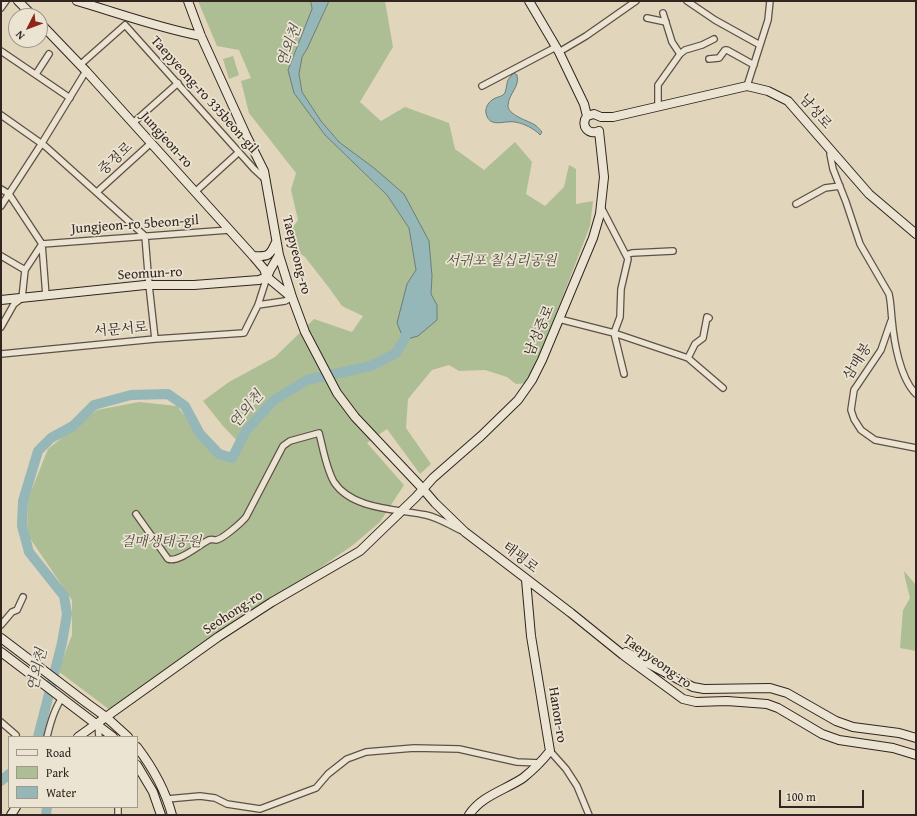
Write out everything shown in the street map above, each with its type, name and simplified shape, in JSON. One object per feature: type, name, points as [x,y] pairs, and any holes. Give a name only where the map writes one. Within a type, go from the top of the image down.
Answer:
[{"type":"street","points":[[1,8],[6,1]]},
{"type":"street","points":[[77,1],[174,31],[201,36]]},
{"type":"street","name":"Taepyeong-ro","points":[[188,1],[201,36],[246,135],[262,166],[266,180],[279,255],[292,298],[305,332],[337,393],[355,417],[423,488]]},
{"type":"street","name":"남성중로","points":[[423,488],[486,432],[518,400],[532,380],[542,360],[593,238],[601,206],[604,177],[599,143],[599,126],[588,131],[584,126],[584,121],[590,115],[557,50],[529,1]]},
{"type":"street","points":[[482,86],[586,36],[636,1]]},
{"type":"street","points":[[686,1],[715,20],[760,45]]},
{"type":"street","points":[[747,86],[768,20],[770,1]]},
{"type":"street","points":[[663,13],[672,42],[680,54]]},
{"type":"street","points":[[1,206],[70,98],[83,67],[125,25],[128,16]]},
{"type":"street","points":[[647,18],[666,22]]},
{"type":"street","name":"Taepyeong-ro 335beon-gil","points":[[125,25],[254,169],[266,180]]},
{"type":"street","name":"Jungjeon-ro","points":[[48,31],[83,67],[253,256],[264,269],[267,277]]},
{"type":"street","points":[[658,107],[658,85],[680,54],[685,50],[702,45],[714,39]]},
{"type":"street","points":[[709,58],[719,58],[725,50],[727,50],[754,65]]},
{"type":"street","points":[[1,51],[70,98]]},
{"type":"street","points":[[36,74],[48,54]]},
{"type":"street","points":[[133,123],[178,83]]},
{"type":"street","name":"남성로","points":[[599,126],[613,117],[747,86],[768,91],[788,100],[869,194],[916,234]]},
{"type":"street","points":[[590,115],[597,114],[599,126]]},
{"type":"street","points":[[1,115],[42,143],[145,236],[148,285],[155,339]]},
{"type":"street","name":"중정로","points":[[97,192],[151,143]]},
{"type":"street","points":[[195,192],[239,152]]},
{"type":"street","name":"삼매봉","points":[[832,152],[830,154],[831,162],[860,244],[889,294],[896,344],[905,379],[916,394]]},
{"type":"street","points":[[796,204],[825,188],[840,186]]},
{"type":"street","points":[[1,189],[8,194],[42,244],[46,296]]},
{"type":"street","points":[[601,206],[628,259],[621,289],[620,317],[614,333],[624,374]]},
{"type":"street","name":"Jungjeon-ro 5beon-gil","points":[[42,244],[229,230]]},
{"type":"street","points":[[253,256],[263,256],[269,254],[272,252],[277,241]]},
{"type":"street","points":[[1,327],[14,304],[22,298],[25,270],[42,244]]},
{"type":"street","points":[[626,255],[632,253],[673,251]]},
{"type":"street","points":[[267,277],[292,298],[285,301],[258,305],[267,277],[279,255]]},
{"type":"street","points":[[1,256],[25,270]]},
{"type":"street","name":"Seomun-ro","points":[[1,300],[148,285],[194,285],[259,280],[267,277]]},
{"type":"street","name":"서문서로","points":[[1,354],[155,339],[244,333],[258,305]]},
{"type":"street","points":[[688,358],[695,344],[703,338],[707,317],[709,318]]},
{"type":"street","points":[[559,319],[614,333],[688,358],[723,388]]},
{"type":"street","name":"삼매봉","points":[[892,319],[881,350],[854,390],[851,410],[854,419],[861,430],[875,440],[916,448]]},
{"type":"street","points":[[136,514],[168,559],[174,560],[209,539],[217,540],[240,524],[246,517],[283,446],[290,441],[319,432],[331,475],[339,488],[347,495],[355,500],[374,506],[427,515],[442,520],[465,532]]},
{"type":"street","name":"Seohong-ro","points":[[79,736],[218,637],[272,602],[360,551],[402,511],[423,488]]},
{"type":"street","name":"태평로","points":[[423,488],[435,503],[465,532],[607,642]]},
{"type":"street","name":"Hanon-ro","points":[[469,815],[474,806],[522,778],[540,763],[550,751],[531,636],[526,580]]},
{"type":"street","points":[[1,625],[12,612],[17,610],[23,597]]},
{"type":"street","points":[[1,638],[106,717],[127,736]]},
{"type":"street","name":"Taepyeong-ro","points":[[607,642],[693,686],[704,689],[770,688],[787,693],[836,721],[853,727],[899,733],[916,738]]},
{"type":"street","name":"Taepyeong-ro","points":[[607,642],[623,656],[683,699],[696,702],[728,700],[767,704],[778,708],[822,734],[839,740],[893,748],[916,755]]},
{"type":"street","points":[[1,653],[97,724],[111,736]]},
{"type":"street","points":[[47,736],[49,725],[58,703],[62,698]]},
{"type":"street","points":[[1,722],[16,735]]},
{"type":"street","points":[[97,724],[99,736]]},
{"type":"street","points":[[138,748],[150,764],[163,788],[172,815]]},
{"type":"street","points":[[167,799],[200,796],[215,798],[227,804],[260,809],[316,788],[328,774],[347,759],[366,752],[414,748],[459,749],[517,762],[540,763]]},
{"type":"street","points":[[550,751],[577,786],[589,815]]},
{"type":"street","points":[[138,767],[153,792],[160,815]]},
{"type":"green space","points":[[198,1],[311,1],[312,9],[288,70],[294,93],[325,135],[387,195],[409,228],[416,270],[407,284],[437,305],[431,294],[432,276],[429,241],[374,168],[339,142],[321,121],[302,92],[299,74],[302,57],[329,1],[385,1],[393,47],[360,102],[381,121],[405,107],[449,123],[455,149],[484,170],[515,142],[532,162],[526,194],[545,206],[564,187],[569,165],[576,169],[576,204],[593,201],[590,226],[529,383],[516,384],[507,377],[485,370],[459,371],[449,365],[432,370],[408,399],[406,428],[431,464],[420,474],[387,429],[367,443],[404,485],[380,522],[353,545],[307,577],[237,618],[110,710],[58,671],[72,635],[72,600],[27,534],[28,499],[48,449],[97,410],[139,402],[177,406],[208,446],[232,461],[243,447],[223,426],[203,401],[229,382],[275,357],[314,319],[352,332],[363,316],[342,306],[305,257],[283,241],[298,220],[291,190],[296,173],[249,113],[241,81],[251,78],[239,50],[217,46]]},
{"type":"green space","points":[[233,56],[239,75],[229,79],[223,59]]},
{"type":"green space","points":[[904,571],[916,585],[916,651],[900,648],[903,610],[910,598]]},
{"type":"water","points":[[311,1],[329,1],[302,57],[299,74],[302,92],[321,121],[339,142],[374,168],[404,194],[429,241],[432,276],[431,294],[437,305],[437,320],[418,336],[404,340],[397,323],[407,284],[416,270],[409,228],[387,195],[325,135],[294,93],[288,70],[312,9]]},
{"type":"water","points":[[514,73],[517,75],[518,79],[516,87],[510,97],[508,105],[509,109],[515,115],[536,126],[542,132],[540,135],[522,124],[515,122],[498,123],[490,121],[488,118],[486,107],[493,99],[504,94],[508,80]]},
{"type":"waterway","name":"연외천","points":[[38,736],[62,643],[67,614],[64,596],[29,552],[22,526],[23,501],[38,451],[51,438],[73,426],[94,405],[131,395],[168,394],[185,406],[200,434],[219,454],[232,458],[246,431],[273,401],[307,380],[371,366],[396,353],[404,340],[409,327]]},
{"type":"waterway","name":"연외천","points":[[1,781],[8,775]]},
{"type":"waterway","points":[[46,815],[47,808]]},
{"type":"park label","name":"서귀포 칠십리공원","points":[[501,261]]},
{"type":"park label","name":"걸매생태공원","points":[[161,542]]}]
